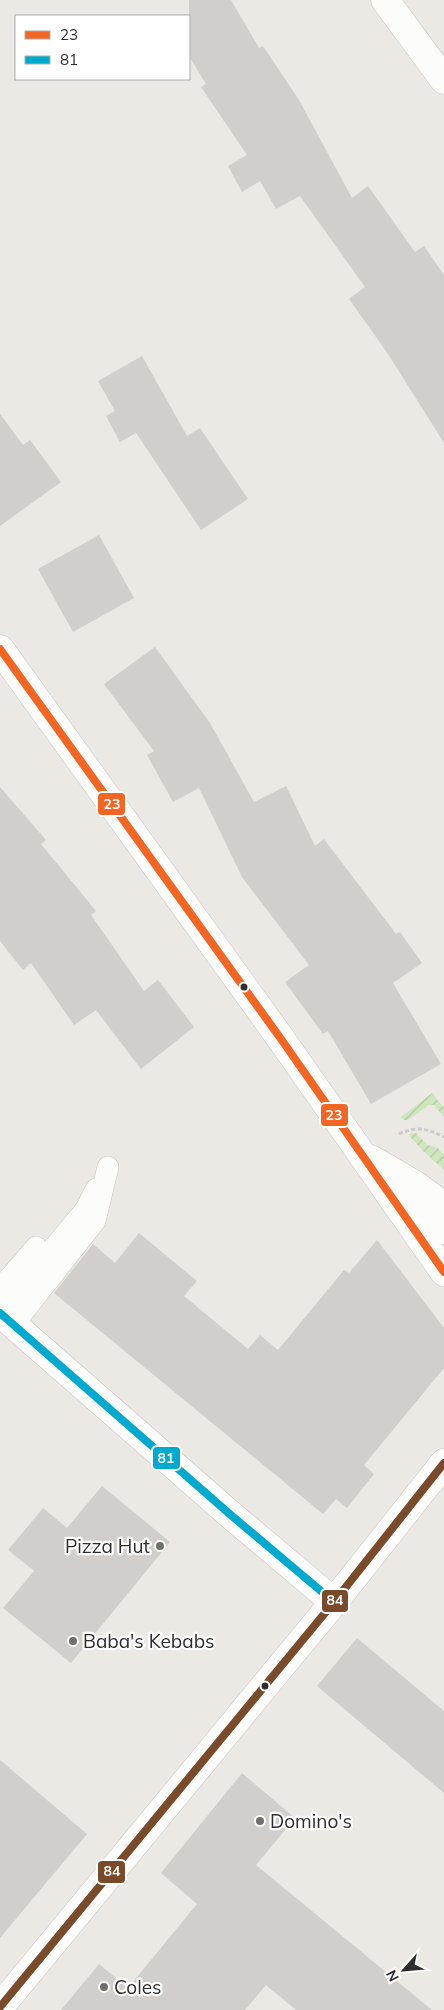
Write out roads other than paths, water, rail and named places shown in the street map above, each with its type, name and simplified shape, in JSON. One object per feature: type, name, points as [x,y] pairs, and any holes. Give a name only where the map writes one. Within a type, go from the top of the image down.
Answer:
[{"type":"street","points":[[385,0],[444,80]]},
{"type":"street","points":[[0,649],[281,1039],[444,1272]]},
{"type":"street","points":[[346,1134],[444,1230]]},
{"type":"street","points":[[372,1160],[414,1184],[444,1206]]},
{"type":"street","points":[[4,1317],[225,1510],[334,1602]]},
{"type":"street","points":[[0,2007],[334,1602],[444,1463]]},
{"type":"lane","points":[[0,1289],[76,1200],[108,1167],[95,1221],[4,1317]]},
{"type":"place","name":"Pizza Hut","points":[[160,1546]]},
{"type":"place","name":"Baba's Kebabs","points":[[73,1641]]},
{"type":"place","name":"Domino's","points":[[260,1821]]},
{"type":"place","name":"Coles","points":[[104,1987]]}]
